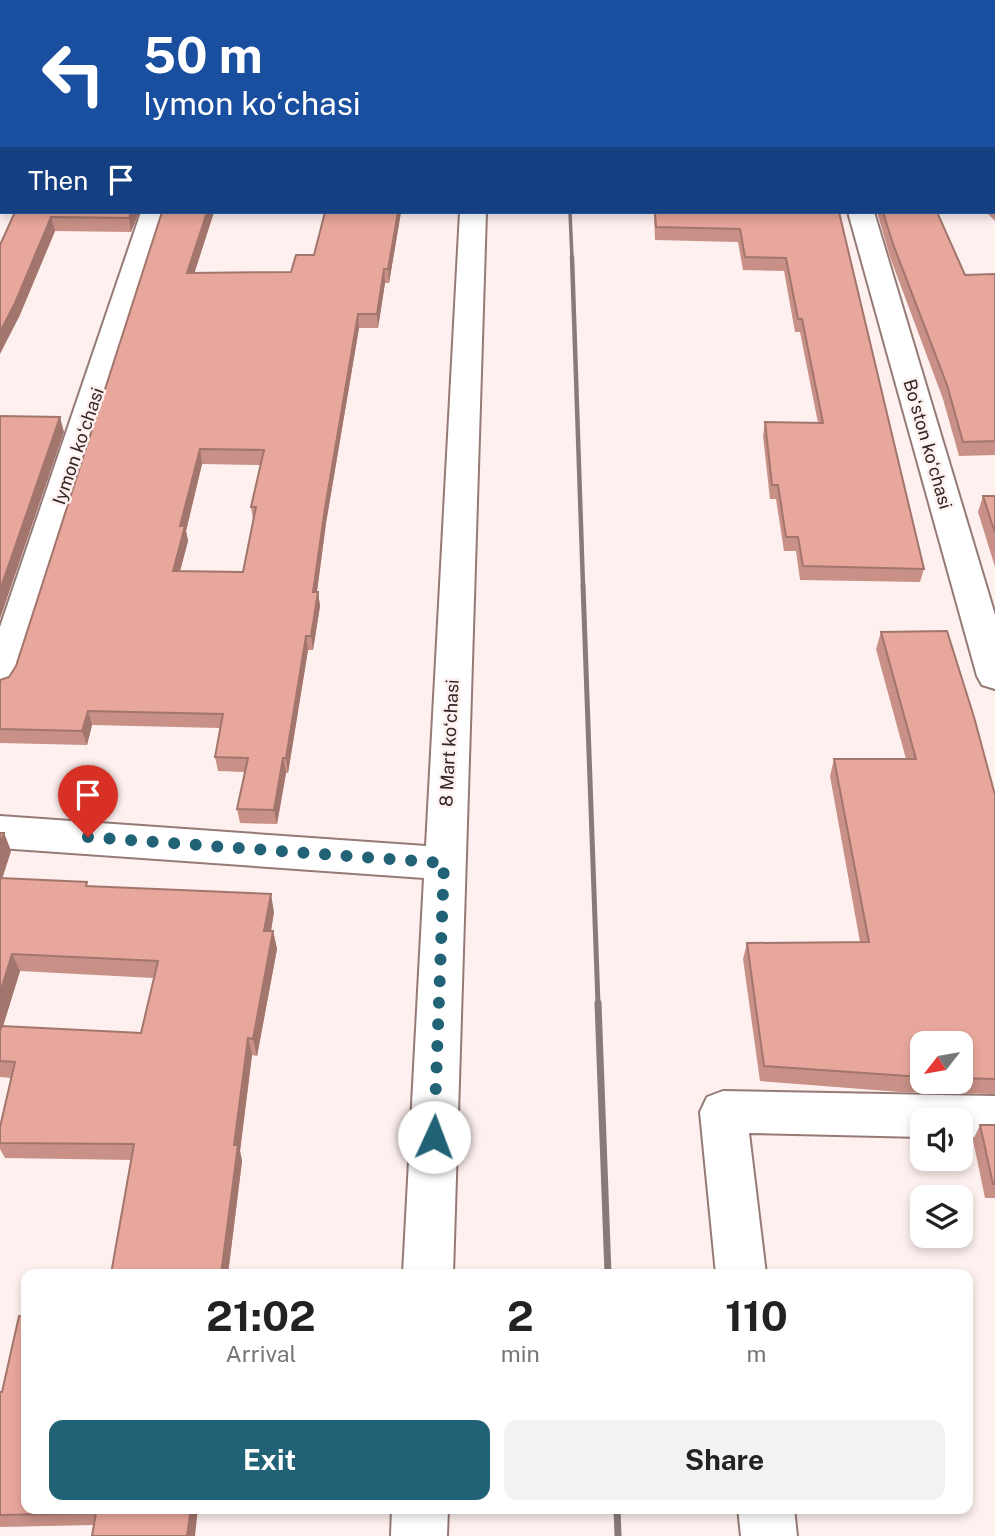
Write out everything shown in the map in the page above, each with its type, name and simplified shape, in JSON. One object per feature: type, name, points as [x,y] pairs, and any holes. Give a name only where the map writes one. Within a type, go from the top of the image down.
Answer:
[{"type":"street","name":"Iymon koʻchasi","points":[[0,680],[153,214]]},
{"type":"street","name":"8 Mart koʻchasi","points":[[428,1269],[473,214]]},
{"type":"street","name":"Boʻston koʻchasi","points":[[862,214],[995,676]]},
{"type":"street","points":[[0,832],[444,863]]},
{"type":"street","points":[[740,1269],[723,1112],[995,1117]]},
{"type":"street","points":[[419,1536],[420,1514]]},
{"type":"street","points":[[767,1514],[769,1536]]},
{"type":"building","points":[[14,214],[130,214],[129,218],[51,217],[0,332],[0,245]]},
{"type":"building","points":[[161,214],[206,214],[187,273],[291,272],[296,255],[314,255],[324,214],[398,214],[388,269],[384,269],[377,314],[358,314],[325,508],[313,592],[318,592],[311,636],[306,636],[286,758],[283,758],[274,810],[237,809],[248,758],[215,757],[223,714],[88,711],[82,731],[0,729],[0,680],[9,677],[16,666]],"holes":[[[200,449],[264,450],[251,507],[256,507],[243,572],[173,571],[185,526],[180,526]]]},
{"type":"building","points":[[655,214],[839,214],[924,569],[803,566],[798,537],[786,537],[778,485],[772,485],[765,422],[823,423],[802,319],[798,319],[786,258],[745,257],[740,229],[656,227]]},
{"type":"building","points":[[884,214],[938,214],[965,275],[995,274],[995,441],[963,442],[947,385]]},
{"type":"building","points":[[0,416],[60,417],[0,590]]},
{"type":"building","points":[[983,496],[995,496],[995,533]]},
{"type":"building","points":[[947,631],[995,795],[995,1079],[973,1078],[973,1031],[910,1031],[910,1076],[764,1066],[747,943],[869,942],[834,759],[916,759],[881,632]]},
{"type":"building","points":[[0,878],[87,882],[86,886],[271,894],[264,931],[273,931],[253,1039],[248,1038],[234,1145],[238,1145],[222,1269],[112,1269],[134,1144],[0,1143],[0,1127],[15,1062],[0,1061],[2,1026],[141,1033],[158,961],[12,954],[0,993]]},
{"type":"building","points":[[980,1125],[995,1125],[995,1184],[993,1184]]},
{"type":"building","points":[[21,1316],[21,1514],[48,1514],[0,1515],[2,1392]]},
{"type":"building","points":[[96,1514],[190,1514],[187,1536],[92,1536]]},
{"type":"railway","points":[[570,214],[572,258]]},
{"type":"railway","points":[[572,257],[583,586]]},
{"type":"railway","points":[[583,585],[598,1004]]},
{"type":"railway","points":[[598,1003],[608,1269]]},
{"type":"railway","points":[[617,1514],[618,1536]]},
{"type":"route","points":[[88,837],[444,863],[434,1137]]}]
